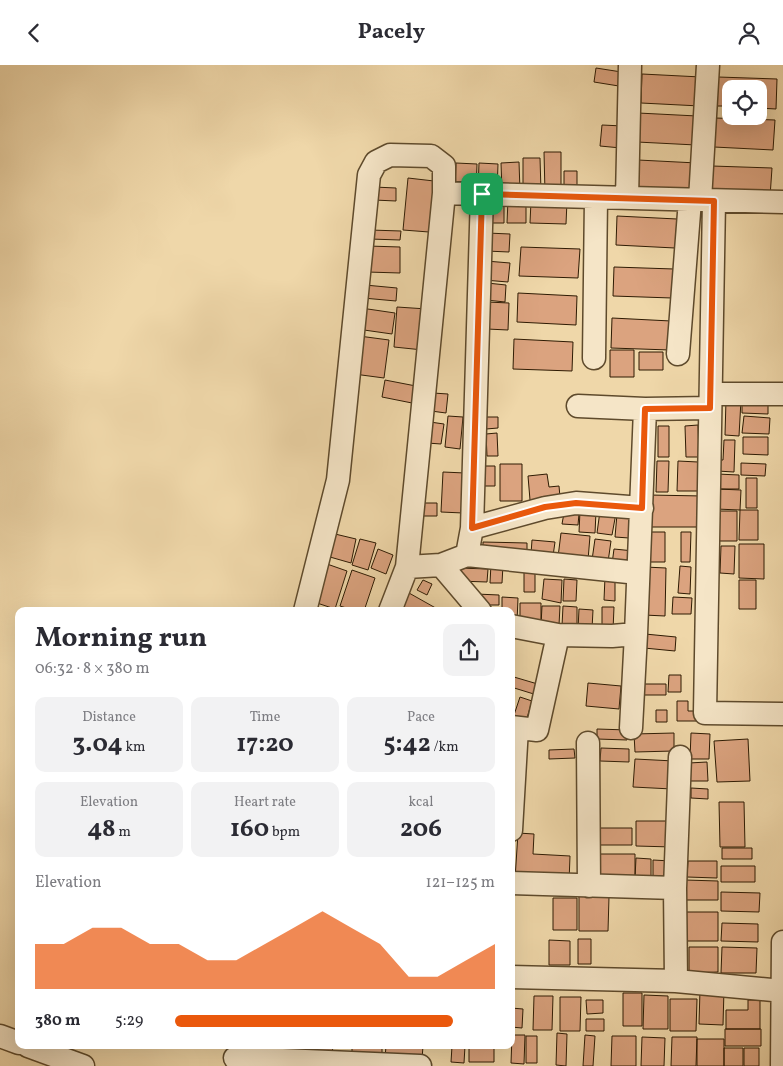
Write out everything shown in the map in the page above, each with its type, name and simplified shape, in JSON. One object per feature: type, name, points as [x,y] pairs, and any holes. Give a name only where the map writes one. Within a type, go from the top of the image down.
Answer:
[{"type":"street","points":[[627,198],[630,65]]},
{"type":"street","points":[[678,354],[701,200],[708,65]]},
{"type":"street","points":[[306,607],[338,480],[368,175],[376,162],[390,155],[431,156],[444,166],[444,193],[407,567],[392,607]]},
{"type":"street","points":[[444,193],[783,202]]},
{"type":"street","points":[[467,555],[472,528],[482,194]]},
{"type":"street","points":[[594,358],[596,197]]},
{"type":"street","points":[[701,200],[711,401],[705,713],[783,714]]},
{"type":"street","points":[[578,406],[645,409],[783,394]]},
{"type":"street","points":[[631,728],[645,409]]},
{"type":"street","points":[[472,528],[545,507],[576,503],[642,508]]},
{"type":"street","points":[[407,567],[441,565],[467,555],[638,573]]},
{"type":"street","points":[[441,565],[477,607]]},
{"type":"street","points":[[515,627],[558,635],[612,636],[636,634]]},
{"type":"street","points":[[515,727],[537,730],[558,635]]},
{"type":"street","points":[[588,743],[589,886]]},
{"type":"street","points":[[676,981],[675,888],[680,757]]},
{"type":"street","points":[[515,883],[675,888]]},
{"type":"street","points":[[782,1066],[783,942]]},
{"type":"street","points":[[515,977],[676,981],[782,991]]},
{"type":"street","points":[[0,1036],[15,1042]]},
{"type":"street","points":[[36,1049],[83,1066]]},
{"type":"street","points":[[235,1057],[341,1058],[420,1066]]},
{"type":"building","points":[[596,68],[628,73],[625,87],[594,82]]},
{"type":"building","points":[[642,74],[701,77],[700,106],[641,103]]},
{"type":"building","points":[[718,77],[777,79],[776,109],[767,108],[767,80],[722,80],[722,106],[717,106]]},
{"type":"building","points":[[638,113],[697,116],[696,145],[637,142]]},
{"type":"building","points":[[715,118],[722,118],[722,125],[767,125],[767,120],[775,120],[773,150],[714,147]]},
{"type":"building","points":[[602,125],[623,126],[621,148],[600,146]]},
{"type":"building","points":[[544,152],[561,152],[561,193],[545,193]]},
{"type":"building","points":[[523,158],[540,158],[541,191],[523,192]]},
{"type":"building","points":[[638,160],[697,163],[695,192],[636,190]]},
{"type":"building","points":[[519,162],[520,191],[502,191],[501,163]]},
{"type":"building","points":[[456,163],[477,164],[476,191],[455,190]]},
{"type":"building","points":[[479,163],[498,164],[497,191],[478,191]]},
{"type":"building","points":[[712,166],[772,168],[770,197],[711,195]]},
{"type":"building","points":[[564,171],[577,171],[577,191],[564,191]]},
{"type":"building","points":[[408,178],[434,181],[429,232],[403,230]]},
{"type":"building","points":[[374,187],[396,188],[396,201],[374,200]]},
{"type":"building","points":[[490,200],[504,200],[504,223],[490,223]]},
{"type":"building","points":[[508,200],[526,200],[526,223],[507,223]]},
{"type":"building","points":[[531,201],[567,201],[566,224],[530,223]]},
{"type":"building","points":[[617,216],[677,219],[675,248],[616,245]]},
{"type":"building","points":[[370,230],[401,231],[400,240],[370,239]]},
{"type":"building","points":[[487,233],[510,234],[509,252],[486,251]]},
{"type":"building","points":[[368,246],[400,247],[400,273],[367,272]]},
{"type":"building","points":[[521,247],[580,249],[578,278],[519,276]]},
{"type":"building","points":[[486,261],[510,263],[508,282],[484,280]]},
{"type":"building","points":[[614,267],[674,269],[672,298],[613,296]]},
{"type":"building","points":[[487,283],[506,285],[505,302],[486,300]]},
{"type":"building","points":[[365,285],[397,288],[396,301],[363,298]]},
{"type":"building","points":[[518,293],[577,296],[576,325],[517,322]]},
{"type":"building","points":[[487,302],[509,303],[508,330],[487,329]]},
{"type":"building","points":[[397,307],[427,309],[423,350],[394,347]]},
{"type":"building","points":[[361,308],[395,313],[392,334],[357,329]]},
{"type":"building","points":[[612,318],[671,321],[670,350],[611,348]]},
{"type":"building","points":[[359,336],[389,340],[384,378],[354,374]]},
{"type":"building","points":[[514,339],[573,342],[572,371],[513,369]]},
{"type":"building","points":[[610,350],[634,350],[634,377],[610,377]]},
{"type":"building","points":[[639,352],[663,352],[663,370],[639,370]]},
{"type":"building","points":[[385,380],[421,387],[417,404],[382,397]]},
{"type":"building","points":[[433,393],[448,394],[446,413],[431,411]]},
{"type":"building","points":[[742,396],[768,396],[768,414],[742,413]]},
{"type":"building","points":[[726,400],[741,400],[739,436],[725,435]]},
{"type":"building","points":[[448,416],[463,417],[460,449],[445,447]]},
{"type":"building","points":[[744,416],[770,418],[769,434],[742,433]]},
{"type":"building","points":[[486,417],[498,417],[498,428],[486,429]]},
{"type":"building","points":[[430,422],[444,424],[441,444],[427,443]]},
{"type":"building","points":[[698,425],[699,457],[686,457],[685,426]]},
{"type":"building","points":[[658,426],[669,426],[669,457],[658,457]]},
{"type":"building","points":[[497,433],[498,456],[487,456],[486,434]]},
{"type":"building","points":[[743,437],[768,437],[768,455],[743,454]]},
{"type":"building","points":[[724,440],[735,440],[734,472],[717,471],[717,460],[723,460]]},
{"type":"building","points":[[657,461],[669,461],[668,492],[656,492]]},
{"type":"building","points":[[678,461],[698,462],[698,491],[677,491]]},
{"type":"building","points":[[741,463],[766,464],[765,476],[741,475]]},
{"type":"building","points":[[500,464],[522,464],[522,501],[500,501]]},
{"type":"building","points":[[483,466],[495,466],[495,486],[483,486]]},
{"type":"building","points":[[443,472],[465,473],[463,513],[441,512]]},
{"type":"building","points":[[547,474],[549,487],[559,486],[560,497],[530,500],[528,476]]},
{"type":"building","points":[[717,474],[739,475],[739,489],[716,489]]},
{"type":"building","points":[[746,478],[757,478],[757,508],[746,508]]},
{"type":"building","points":[[717,489],[741,490],[740,510],[716,509]]},
{"type":"building","points":[[649,495],[703,496],[702,527],[649,527]]},
{"type":"building","points":[[417,503],[437,503],[437,516],[417,516]]},
{"type":"building","points":[[740,510],[758,510],[758,540],[739,540]]},
{"type":"building","points":[[580,511],[596,512],[595,533],[579,532]]},
{"type":"building","points":[[600,511],[616,513],[612,535],[597,533]]},
{"type":"building","points":[[717,511],[737,511],[737,541],[716,541]]},
{"type":"building","points":[[564,513],[579,514],[578,525],[562,524]]},
{"type":"building","points":[[617,514],[631,515],[629,538],[615,537]]},
{"type":"building","points":[[649,532],[665,532],[665,562],[648,562]]},
{"type":"building","points":[[681,532],[691,532],[690,562],[681,562]]},
{"type":"building","points":[[561,533],[590,536],[588,560],[558,557]]},
{"type":"building","points":[[335,534],[356,539],[351,563],[330,557]]},
{"type":"building","points":[[360,539],[376,543],[368,570],[352,565]]},
{"type":"building","points":[[595,539],[611,541],[608,562],[592,560]]},
{"type":"building","points":[[532,540],[555,542],[553,556],[531,554]]},
{"type":"building","points":[[483,542],[527,543],[527,553],[483,553]]},
{"type":"building","points":[[739,544],[764,544],[764,579],[739,578]]},
{"type":"building","points":[[721,546],[735,546],[734,574],[720,573]]},
{"type":"building","points":[[378,549],[393,555],[386,574],[371,568]]},
{"type":"building","points":[[614,549],[634,551],[632,566],[612,564]]},
{"type":"building","points":[[327,564],[347,571],[336,607],[314,602]]},
{"type":"building","points":[[491,564],[503,565],[502,583],[490,583]]},
{"type":"building","points":[[680,566],[691,567],[690,594],[678,593]]},
{"type":"building","points":[[645,567],[666,568],[665,616],[644,615]]},
{"type":"building","points":[[459,568],[488,569],[487,582],[458,581]]},
{"type":"building","points":[[352,570],[375,578],[365,607],[340,606]]},
{"type":"building","points":[[524,571],[535,571],[535,592],[524,592]]},
{"type":"building","points":[[605,577],[615,577],[615,601],[604,600]]},
{"type":"building","points":[[544,579],[562,580],[561,603],[542,599]]},
{"type":"building","points":[[564,579],[577,580],[576,601],[563,601]]},
{"type":"building","points":[[423,580],[432,584],[427,595],[417,590]]},
{"type":"building","points":[[739,580],[756,580],[756,609],[739,609]]},
{"type":"building","points":[[409,593],[434,607],[401,607]]},
{"type":"building","points":[[476,594],[499,595],[499,605],[476,605]]},
{"type":"building","points":[[502,597],[518,598],[517,622],[515,622],[515,607],[502,607]]},
{"type":"building","points":[[673,597],[692,598],[691,614],[672,614]]},
{"type":"building","points":[[520,603],[541,603],[541,625],[520,625]]},
{"type":"building","points":[[542,606],[560,606],[559,625],[541,625]]},
{"type":"building","points":[[563,606],[577,607],[577,627],[562,626]]},
{"type":"building","points":[[602,607],[614,607],[613,630],[602,630]]},
{"type":"building","points":[[579,609],[593,610],[592,629],[578,629]]},
{"type":"building","points":[[645,634],[676,637],[675,651],[644,648]]},
{"type":"building","points":[[669,675],[681,675],[681,692],[668,692]]},
{"type":"building","points":[[515,677],[541,685],[537,695],[515,688]]},
{"type":"building","points":[[588,683],[621,686],[619,709],[586,706]]},
{"type":"building","points":[[642,684],[666,684],[666,695],[642,695]]},
{"type":"building","points":[[520,697],[532,701],[525,725],[515,722],[515,712]]},
{"type":"building","points":[[677,701],[688,701],[688,711],[699,711],[699,721],[677,721]]},
{"type":"building","points":[[656,710],[667,710],[667,722],[656,722]]},
{"type":"building","points":[[597,729],[628,730],[627,740],[597,739]]},
{"type":"building","points":[[674,733],[674,751],[635,752],[634,734]]},
{"type":"building","points":[[691,733],[710,734],[709,759],[690,759]]},
{"type":"building","points":[[748,739],[750,781],[717,782],[714,741]]},
{"type":"building","points":[[601,748],[629,749],[629,762],[600,761]]},
{"type":"building","points":[[574,749],[575,758],[549,759],[549,750]]},
{"type":"building","points":[[635,759],[674,761],[672,789],[633,787]]},
{"type":"building","points":[[707,762],[708,781],[689,781],[689,763]]},
{"type":"building","points":[[691,788],[708,789],[708,799],[691,798]]},
{"type":"building","points":[[719,802],[744,802],[745,847],[720,847]]},
{"type":"building","points":[[636,821],[673,821],[673,847],[636,846]]},
{"type":"building","points":[[598,828],[632,828],[632,845],[598,845]]},
{"type":"building","points":[[518,833],[534,834],[533,854],[570,856],[569,882],[515,879]]},
{"type":"building","points":[[722,848],[752,848],[752,859],[722,859]]},
{"type":"building","points":[[600,854],[635,854],[635,881],[600,881]]},
{"type":"building","points":[[636,858],[651,859],[651,878],[635,878]]},
{"type":"building","points":[[653,860],[671,861],[671,878],[653,878]]},
{"type":"building","points":[[688,861],[717,861],[717,878],[687,877]]},
{"type":"building","points":[[721,866],[755,866],[755,882],[721,882]]},
{"type":"building","points":[[685,880],[718,881],[718,900],[685,900]]},
{"type":"building","points":[[721,892],[760,893],[759,912],[721,911]]},
{"type":"building","points":[[579,896],[609,897],[608,931],[579,931]]},
{"type":"building","points":[[553,898],[577,898],[577,930],[553,930]]},
{"type":"building","points":[[686,912],[718,912],[718,941],[686,941]]},
{"type":"building","points":[[722,923],[758,924],[758,942],[721,941]]},
{"type":"building","points":[[578,939],[591,939],[591,964],[578,964]]},
{"type":"building","points":[[549,940],[570,941],[570,965],[549,965]]},
{"type":"building","points":[[689,947],[718,947],[718,972],[689,973]]},
{"type":"building","points":[[722,947],[757,948],[756,973],[721,973]]},
{"type":"building","points":[[700,990],[724,990],[723,1025],[699,1024]]},
{"type":"building","points":[[623,993],[642,993],[642,1026],[623,1026]]},
{"type":"building","points":[[644,995],[668,996],[668,1029],[643,1029]]},
{"type":"building","points":[[534,996],[553,996],[552,1030],[533,1030]]},
{"type":"building","points":[[560,997],[581,997],[580,1031],[560,1031]]},
{"type":"building","points":[[670,999],[697,999],[696,1031],[670,1031]]},
{"type":"building","points":[[586,1000],[603,1000],[603,1013],[587,1014]]},
{"type":"building","points":[[748,1000],[760,1000],[760,1029],[726,1029],[726,1010],[748,1010]]},
{"type":"building","points":[[515,1008],[523,1009],[522,1028],[515,1027]]},
{"type":"building","points":[[586,1019],[604,1019],[604,1031],[586,1031]]},
{"type":"building","points":[[725,1029],[761,1029],[761,1046],[725,1046]]},
{"type":"building","points":[[557,1033],[567,1034],[566,1066],[556,1065]]},
{"type":"building","points":[[515,1035],[525,1035],[524,1064],[511,1063],[512,1049],[515,1049]]},
{"type":"building","points":[[585,1035],[595,1036],[593,1066],[583,1066]]},
{"type":"building","points":[[526,1036],[537,1036],[537,1063],[526,1063]]},
{"type":"building","points":[[612,1036],[636,1036],[636,1066],[611,1066]]},
{"type":"building","points":[[642,1037],[665,1038],[664,1066],[641,1066]]},
{"type":"building","points":[[672,1037],[697,1037],[696,1066],[671,1066]]},
{"type":"building","points":[[697,1039],[724,1039],[724,1066],[697,1066]]},
{"type":"building","points":[[724,1048],[743,1048],[743,1066],[724,1066]]},
{"type":"building","points":[[744,1048],[759,1048],[759,1066],[744,1066]]},
{"type":"building","points":[[304,1049],[333,1049],[332,1054],[304,1051]]},
{"type":"building","points":[[352,1049],[382,1049],[382,1056],[352,1056]]},
{"type":"building","points":[[386,1049],[423,1049],[422,1059],[385,1058]]},
{"type":"building","points":[[452,1049],[465,1049],[464,1063],[451,1062]]},
{"type":"building","points":[[469,1049],[494,1049],[494,1062],[469,1062]]},
{"type":"route","points":[[482,194],[714,201],[710,408],[645,409],[642,508],[576,503],[545,507],[472,528],[482,194]]}]
